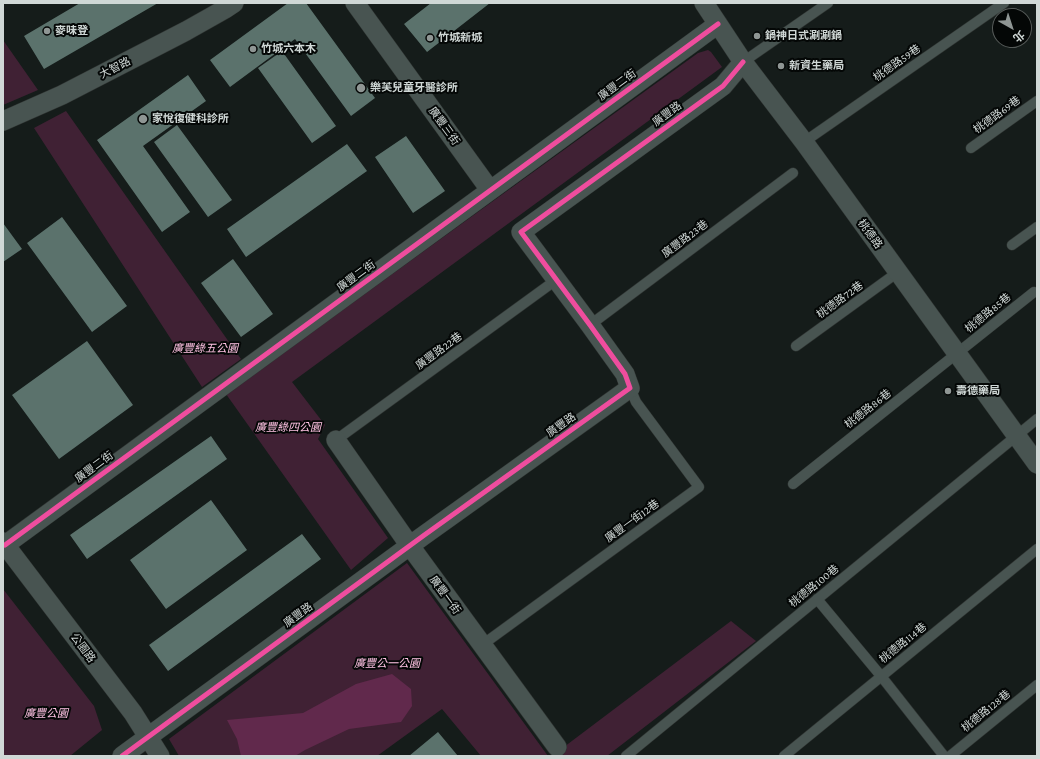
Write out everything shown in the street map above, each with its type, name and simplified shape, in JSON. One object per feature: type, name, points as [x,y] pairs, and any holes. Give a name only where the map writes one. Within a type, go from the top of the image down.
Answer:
[{"type":"street","name":"廣豐三街","points":[[355,3],[490,190]]},
{"type":"street","name":"桃德路","points":[[704,3],[743,62],[804,142],[1037,464]]},
{"type":"street","name":"大智路","points":[[3,121],[62,95],[186,31],[230,6]]},
{"type":"street","name":"廣豐二街","points":[[4,543],[718,24]]},
{"type":"street","name":"廣豐路","points":[[122,756],[630,388],[625,374],[521,232],[723,86],[743,62]]},
{"type":"street","name":"廣豐一街","points":[[336,440],[410,546],[557,747]]},
{"type":"street","name":"公園路","points":[[4,543],[133,713],[160,756]]},
{"type":"lane","points":[[743,62],[828,3]]},
{"type":"lane","name":"桃德路59巷","points":[[804,142],[1004,3]]},
{"type":"lane","name":"桃德路69巷","points":[[971,148],[1037,101]]},
{"type":"lane","name":"廣豐路23巷","points":[[590,325],[793,173]]},
{"type":"lane","points":[[1012,245],[1037,227]]},
{"type":"lane","name":"桃德路72巷","points":[[796,346],[898,272]]},
{"type":"lane","name":"廣豐路22巷","points":[[336,440],[556,280]]},
{"type":"lane","name":"桃德路85巷","points":[[957,354],[1034,292]]},
{"type":"lane","name":"桃德路86巷","points":[[793,484],[957,354]]},
{"type":"lane","name":"廣豐一街12巷","points":[[482,645],[699,487],[636,402],[630,388]]},
{"type":"lane","name":"桃德路100巷","points":[[626,756],[636,752],[817,599],[1037,419]]},
{"type":"lane","name":"桃德路114巷","points":[[784,756],[1037,549]]},
{"type":"lane","points":[[817,599],[881,676],[944,756]]},
{"type":"lane","name":"桃德路128巷","points":[[950,756],[1037,685]]},
{"type":"green space","points":[[3,40],[38,90],[3,105]]},
{"type":"green space","name":"廣豐綠四公園","points":[[708,50],[722,67],[292,382],[325,425],[318,439],[388,538],[351,570],[226,394],[698,53]]},
{"type":"green space","name":"廣豐綠五公園","points":[[66,111],[241,359],[202,387],[34,128]]},
{"type":"green space","name":"廣豐公一公園","points":[[407,563],[548,756],[481,756],[442,709],[377,756],[179,756],[169,739]]},
{"type":"green space","name":"廣豐公園","points":[[3,589],[94,706],[102,730],[70,756],[3,756]]},
{"type":"green space","points":[[731,621],[756,641],[607,756],[552,756]]},
{"type":"shaded area","points":[[392,674],[411,689],[412,706],[401,722],[349,729],[295,756],[241,756],[237,739],[227,720],[303,713],[356,684]]},
{"type":"building","points":[[80,3],[158,3],[44,69],[24,36]]},
{"type":"building","name":"竹城六本木","points":[[288,3],[306,3],[375,98],[351,116],[295,39],[230,87],[210,60]]},
{"type":"building","name":"竹城新城","points":[[431,3],[490,3],[427,52],[404,24]]},
{"type":"building","name":"竹城六本木","points":[[282,51],[336,126],[312,143],[258,68]]},
{"type":"building","points":[[188,75],[206,101],[143,146],[190,212],[162,232],[97,140]]},
{"type":"building","points":[[177,125],[232,200],[208,217],[154,142]]},
{"type":"building","points":[[406,136],[445,191],[413,213],[375,157]]},
{"type":"building","points":[[347,144],[367,171],[246,257],[227,229]]},
{"type":"building","points":[[62,217],[127,306],[92,332],[27,243]]},
{"type":"building","points":[[3,223],[22,249],[3,262]]},
{"type":"building","points":[[233,259],[273,314],[241,337],[201,283]]},
{"type":"building","points":[[87,341],[133,405],[59,459],[12,395]]},
{"type":"building","points":[[211,436],[227,459],[87,559],[70,535]]},
{"type":"building","points":[[211,500],[247,550],[166,609],[130,560]]},
{"type":"building","points":[[302,534],[321,559],[168,671],[149,645]]},
{"type":"building","points":[[438,732],[458,756],[409,756]]},
{"type":"cycle path","points":[[5,545],[718,24]]},
{"type":"cycle path","points":[[122,756],[423,536],[630,388],[625,374],[521,232],[723,86],[743,62]]},
{"type":"place","name":"麥味登","points":[[47,31]]},
{"type":"place","name":"鍋神日式涮涮鍋","points":[[757,36]]},
{"type":"place","name":"竹城新城","points":[[430,38]]},
{"type":"place","name":"竹城六本木","points":[[253,49]]},
{"type":"place","name":"新資生藥局","points":[[781,66]]},
{"type":"place","name":"樂芙兒童牙醫診所","points":[[361,88]]},
{"type":"place","name":"家悅復健科診所","points":[[143,119]]},
{"type":"place","name":"壽德藥局","points":[[948,391]]}]
